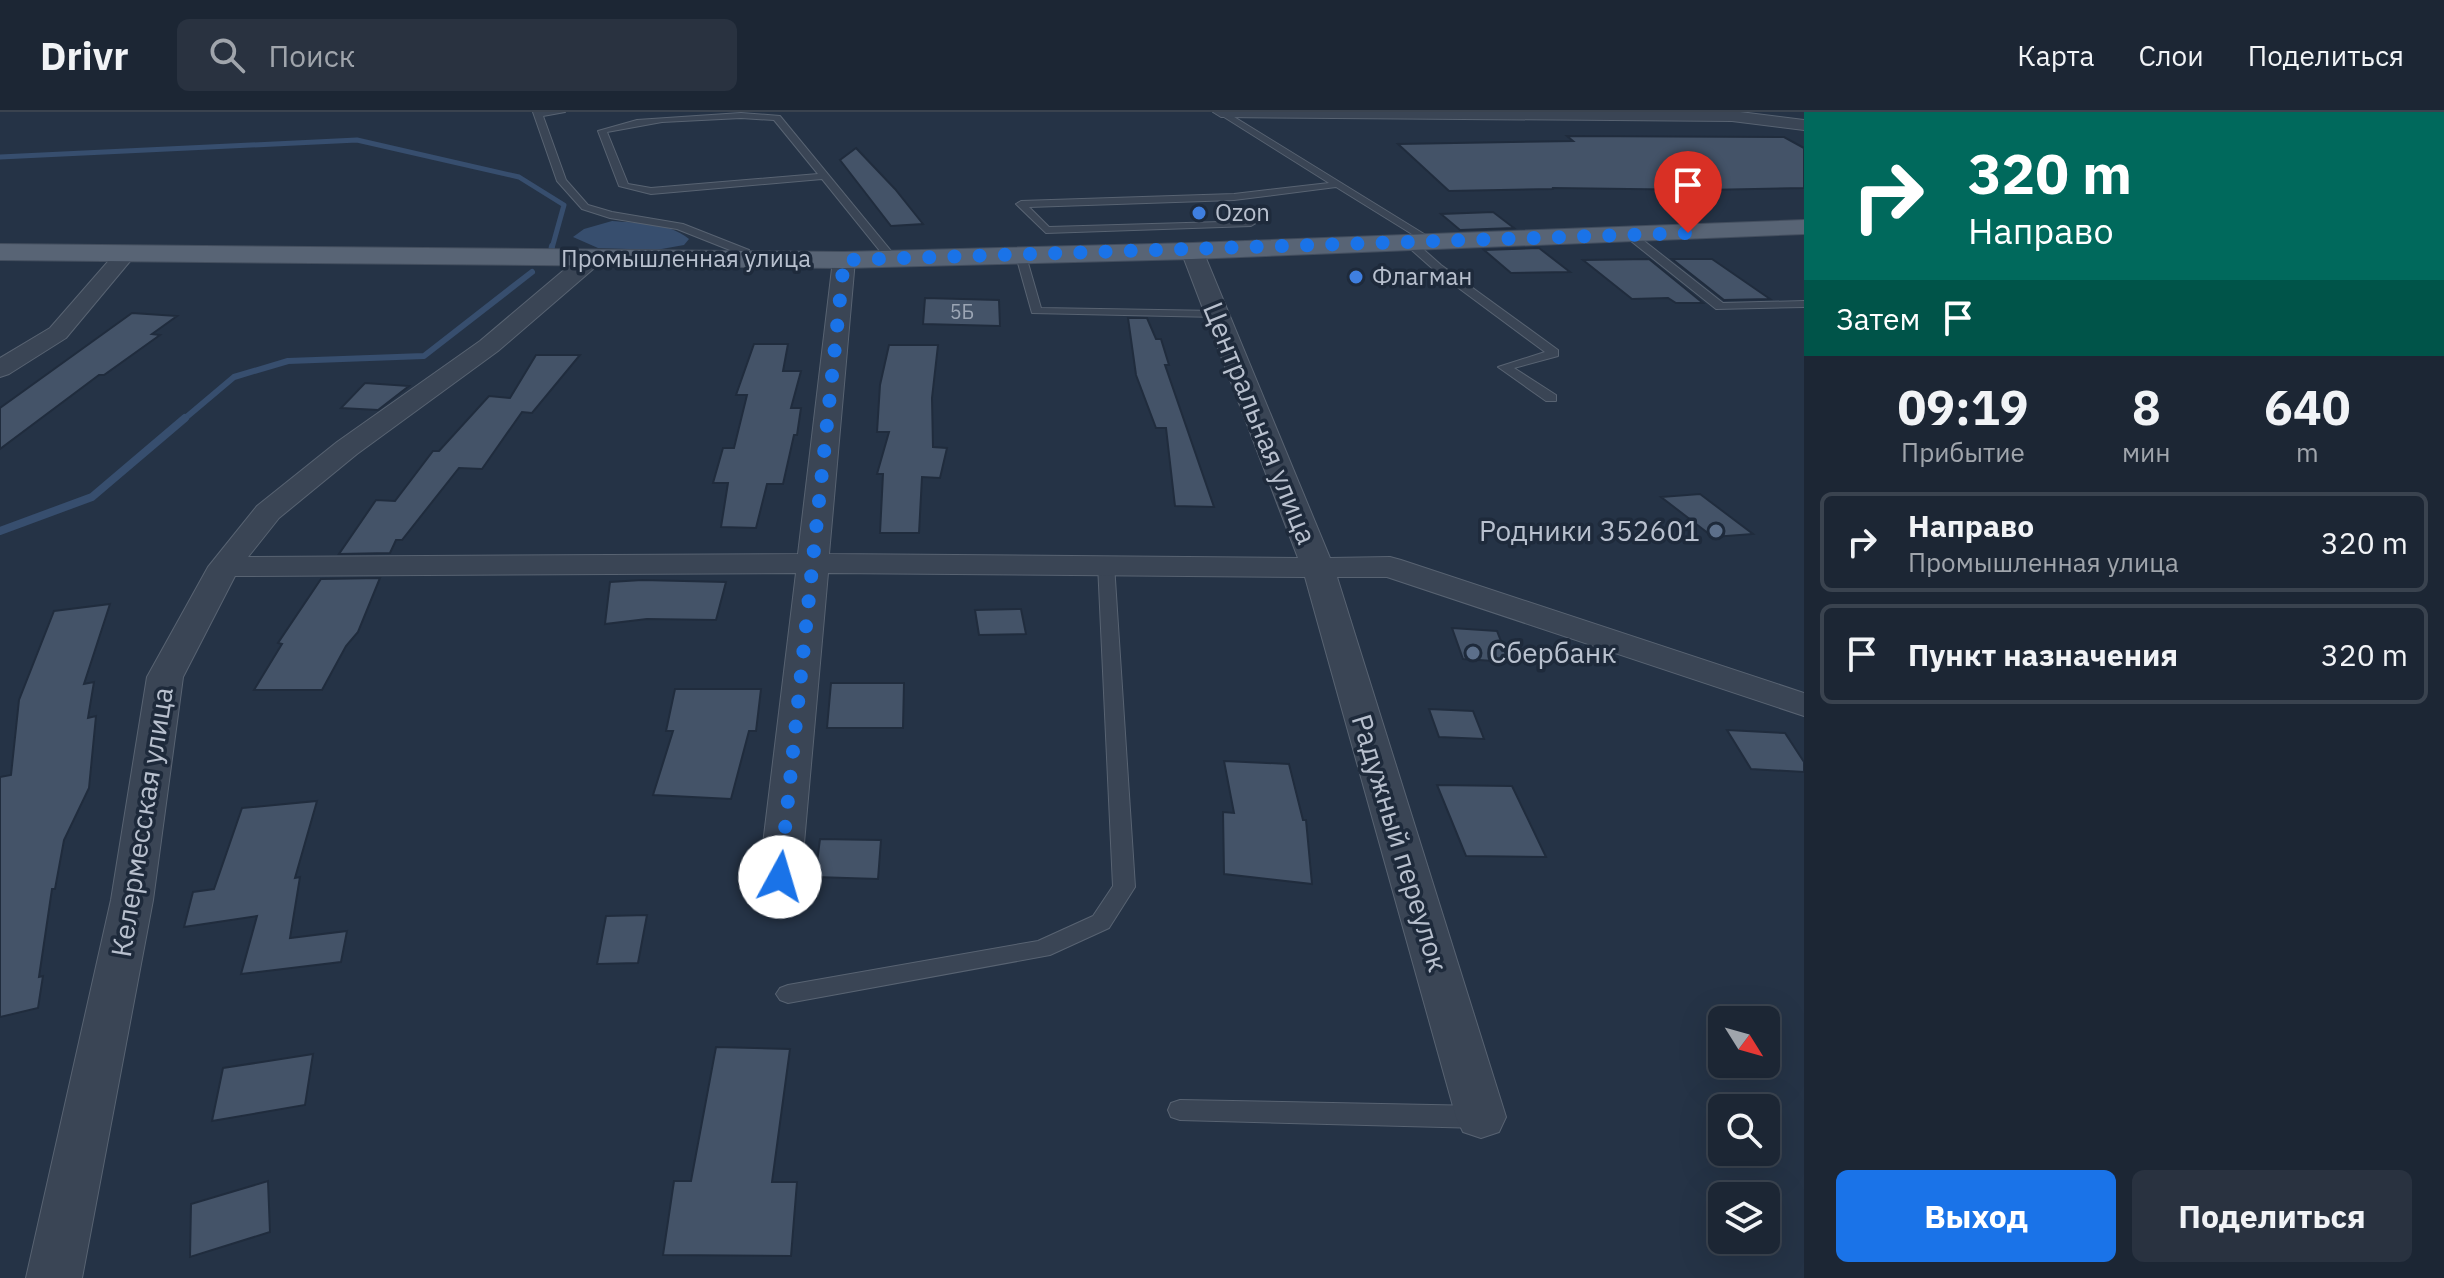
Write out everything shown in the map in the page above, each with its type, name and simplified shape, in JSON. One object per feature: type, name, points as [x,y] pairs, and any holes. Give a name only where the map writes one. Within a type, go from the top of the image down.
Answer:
[{"type":"main road","name":"Промышленная улица","points":[[0,252],[844,260],[1192,251],[1804,227]]},
{"type":"street","points":[[1221,112],[1732,116],[1804,125]]},
{"type":"street","name":"Центральная улица","points":[[1192,251],[1318,568],[1390,567],[1804,705]]},
{"type":"street","points":[[0,369],[58,333],[125,254]]},
{"type":"street","name":"Келермесская улица","points":[[54,1278],[132,900],[165,677],[224,567],[268,512],[347,448],[489,346],[591,259]]},
{"type":"street","points":[[780,877],[815,563],[844,260]]},
{"type":"street","points":[[224,567],[815,563],[1318,568]]},
{"type":"street","name":"Радужный переулок","points":[[1318,568],[1481,1117]]},
{"type":"lane","points":[[561,112],[537,113],[562,181],[585,207],[610,215],[679,226],[745,252],[747,260]]},
{"type":"lane","points":[[1221,112],[1421,242],[1437,267],[1554,353],[1504,367],[1551,398]]},
{"type":"lane","points":[[824,176],[651,191],[636,189],[624,186],[602,131],[629,122],[767,115],[777,118],[892,259]]},
{"type":"lane","points":[[1251,223],[1046,230],[1021,204],[1234,197],[1335,185]]},
{"type":"lane","points":[[1630,235],[1720,307],[1804,304]]},
{"type":"lane","points":[[1021,256],[1036,311],[1217,314]]},
{"type":"lane","points":[[788,994],[1042,949],[1101,922],[1124,887],[1106,564]]},
{"type":"lane","points":[[1180,1110],[1481,1117]]},
{"type":"water","points":[[612,221],[662,226],[689,239],[684,245],[656,250],[598,248],[573,237],[584,229]]},
{"type":"building","points":[[1567,136],[1784,137],[1804,148],[1804,188],[1449,191],[1398,144],[1573,141]]},
{"type":"building","points":[[856,148],[923,224],[891,226],[840,160]]},
{"type":"building","points":[[1493,212],[1514,228],[1460,230],[1441,214]]},
{"type":"building","points":[[1539,248],[1570,272],[1511,273],[1484,250]]},
{"type":"building","points":[[1649,259],[1703,303],[1676,303],[1668,298],[1632,299],[1583,260]]},
{"type":"building","points":[[1672,259],[1712,259],[1770,299],[1724,300]]},
{"type":"building","points":[[925,298],[999,300],[1000,326],[923,324]]},
{"type":"building","points":[[132,313],[177,316],[152,334],[160,335],[104,375],[99,375],[0,449],[0,408]]},
{"type":"building","points":[[1128,318],[1147,318],[1156,339],[1161,339],[1169,365],[1165,365],[1214,507],[1175,506],[1166,428],[1156,428],[1136,375]]},
{"type":"building","points":[[754,344],[788,344],[783,371],[801,371],[791,408],[801,408],[797,435],[794,435],[783,484],[767,484],[756,528],[721,527],[728,483],[713,483],[723,448],[734,448],[747,395],[736,395]]},
{"type":"building","points":[[889,345],[938,345],[932,398],[933,447],[947,448],[940,478],[922,477],[919,533],[880,533],[883,474],[877,474],[889,432],[877,432],[880,385]]},
{"type":"building","points":[[536,355],[580,355],[532,413],[522,412],[482,469],[459,468],[402,540],[396,540],[390,553],[339,554],[376,500],[395,501],[433,451],[439,451],[489,396],[510,398]]},
{"type":"building","points":[[365,383],[409,386],[378,410],[341,408]]},
{"type":"building","points":[[1700,494],[1753,534],[1713,537],[1661,497]]},
{"type":"building","points":[[380,578],[358,632],[346,646],[322,690],[254,690],[282,644],[278,643],[321,579]]},
{"type":"building","points":[[610,582],[726,582],[716,620],[647,619],[605,624]]},
{"type":"building","points":[[110,604],[84,684],[94,682],[88,718],[96,716],[89,788],[64,840],[55,889],[52,889],[39,977],[43,976],[38,1008],[0,1017],[0,777],[11,775],[19,700],[54,611]]},
{"type":"building","points":[[1021,609],[1026,634],[979,635],[975,610]]},
{"type":"building","points":[[1452,628],[1497,631],[1509,662],[1463,659]]},
{"type":"building","points":[[831,683],[904,683],[903,728],[827,728]]},
{"type":"building","points":[[675,689],[761,689],[756,731],[749,731],[731,799],[653,795],[673,731],[666,731]]},
{"type":"building","points":[[1429,709],[1473,711],[1484,739],[1439,737]]},
{"type":"building","points":[[1727,730],[1785,733],[1804,762],[1804,772],[1751,769]]},
{"type":"building","points":[[1224,761],[1289,764],[1303,820],[1306,820],[1312,884],[1224,874],[1223,812],[1234,813]]},
{"type":"building","points":[[1437,785],[1512,786],[1546,857],[1466,856]]},
{"type":"building","points":[[317,801],[295,878],[300,877],[290,938],[347,931],[341,962],[241,974],[257,916],[184,927],[193,892],[214,889],[242,808]]},
{"type":"building","points":[[820,839],[881,840],[878,879],[815,877]]},
{"type":"building","points":[[647,915],[638,963],[597,964],[606,916]]},
{"type":"building","points":[[716,1047],[790,1049],[772,1182],[797,1182],[791,1256],[663,1255],[674,1181],[691,1181]]},
{"type":"building","points":[[313,1054],[305,1105],[212,1121],[223,1068]]},
{"type":"building","points":[[268,1181],[270,1232],[190,1257],[191,1204]]},
{"type":"waterway","points":[[0,157],[357,140],[519,177],[564,205],[552,248]]},
{"type":"waterway","points":[[551,251],[552,246]]},
{"type":"waterway","points":[[183,420],[234,377],[288,361],[424,356],[532,272]]},
{"type":"waterway","points":[[0,531],[92,497],[185,418]]},
{"type":"place","name":"Ozon","points":[[1199,213]]},
{"type":"place","name":"Флагман","points":[[1356,277]]},
{"type":"place","name":"Родники 352601","points":[[1716,531]]},
{"type":"place","name":"Сбербанк","points":[[1473,653]]},
{"type":"route","points":[[780,877],[815,563],[844,260],[1688,233]]}]
